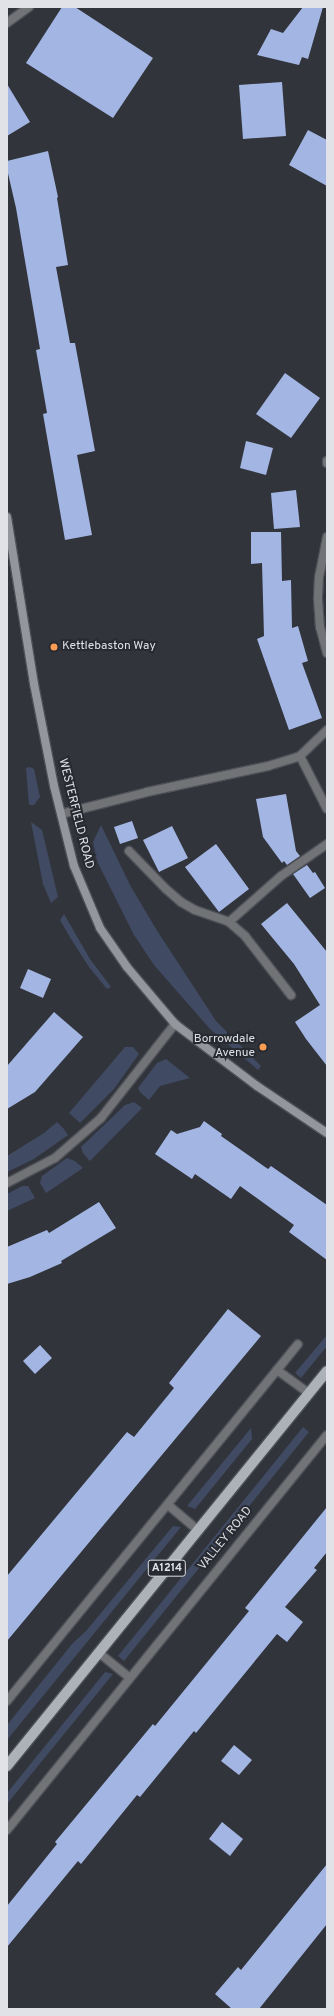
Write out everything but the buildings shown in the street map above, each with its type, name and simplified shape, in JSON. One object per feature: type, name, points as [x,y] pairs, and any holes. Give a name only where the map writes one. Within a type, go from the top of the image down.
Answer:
[{"type":"main road","name":"WESTERFIELD ROAD","points":[[7,517],[34,684],[61,814],[74,866],[100,928],[127,967],[175,1024],[257,1086],[327,1133]]},
{"type":"main road","name":"A1214","points":[[7,1766],[327,1371]]},
{"type":"street","points":[[7,23],[29,7]]},
{"type":"street","points":[[327,537],[319,577],[318,599],[320,627],[327,653]]},
{"type":"street","points":[[61,814],[161,789],[268,766],[300,756],[327,730]]},
{"type":"street","points":[[300,756],[327,810]]},
{"type":"street","points":[[229,922],[281,876],[327,844]]},
{"type":"street","points":[[129,851],[166,889],[181,902],[195,910],[229,922],[245,936],[291,995]]},
{"type":"street","points":[[7,1184],[55,1158],[102,1118],[175,1024]]},
{"type":"street","points":[[7,1701],[298,1344]]},
{"type":"street","points":[[277,1370],[309,1393]]},
{"type":"street","name":"VALLEY ROAD","points":[[7,1830],[327,1435]]},
{"type":"street","points":[[168,1505],[198,1530]]},
{"type":"street","points":[[98,1652],[130,1678]]},
{"type":"shaded area","points":[[30,767],[34,769],[40,797],[34,805],[29,805],[26,768]]},
{"type":"shaded area","points":[[31,822],[42,830],[58,897],[51,903],[43,884]]},
{"type":"shaded area","points":[[101,825],[130,885],[156,929],[216,1021],[261,1066],[258,1070],[210,1029],[154,965],[134,935],[97,861],[93,842]]},
{"type":"shaded area","points":[[64,914],[90,959],[111,987],[107,989],[89,967],[60,920]]},
{"type":"shaded area","points":[[125,1047],[133,1047],[139,1054],[114,1089],[80,1123],[69,1113]]},
{"type":"shaded area","points":[[166,1059],[190,1078],[160,1086],[149,1100],[140,1092],[138,1088],[157,1063]]},
{"type":"shaded area","points":[[134,1102],[142,1108],[90,1161],[83,1153],[81,1147],[125,1105]]},
{"type":"shaded area","points":[[57,1122],[68,1135],[34,1159],[7,1172],[7,1156],[44,1133]]},
{"type":"shaded area","points":[[67,1158],[75,1161],[83,1168],[46,1193],[40,1183],[42,1176]]},
{"type":"shaded area","points":[[22,1186],[28,1186],[35,1198],[7,1211],[7,1194]]},
{"type":"shaded area","points":[[327,1335],[327,1346],[301,1378],[295,1373]]},
{"type":"shaded area","points":[[303,1427],[309,1432],[124,1661],[118,1656]]},
{"type":"shaded area","points":[[251,1428],[252,1439],[195,1509],[187,1506]]},
{"type":"shaded area","points":[[173,1526],[181,1527],[7,1740],[7,1725],[72,1644],[86,1631]]},
{"type":"shaded area","points":[[105,1672],[113,1674],[7,1804],[7,1793]]},
{"type":"place","name":"Kettlebaston Way","points":[[54,647]]},
{"type":"place","name":"Borrowdale Avenue","points":[[263,1047]]}]
